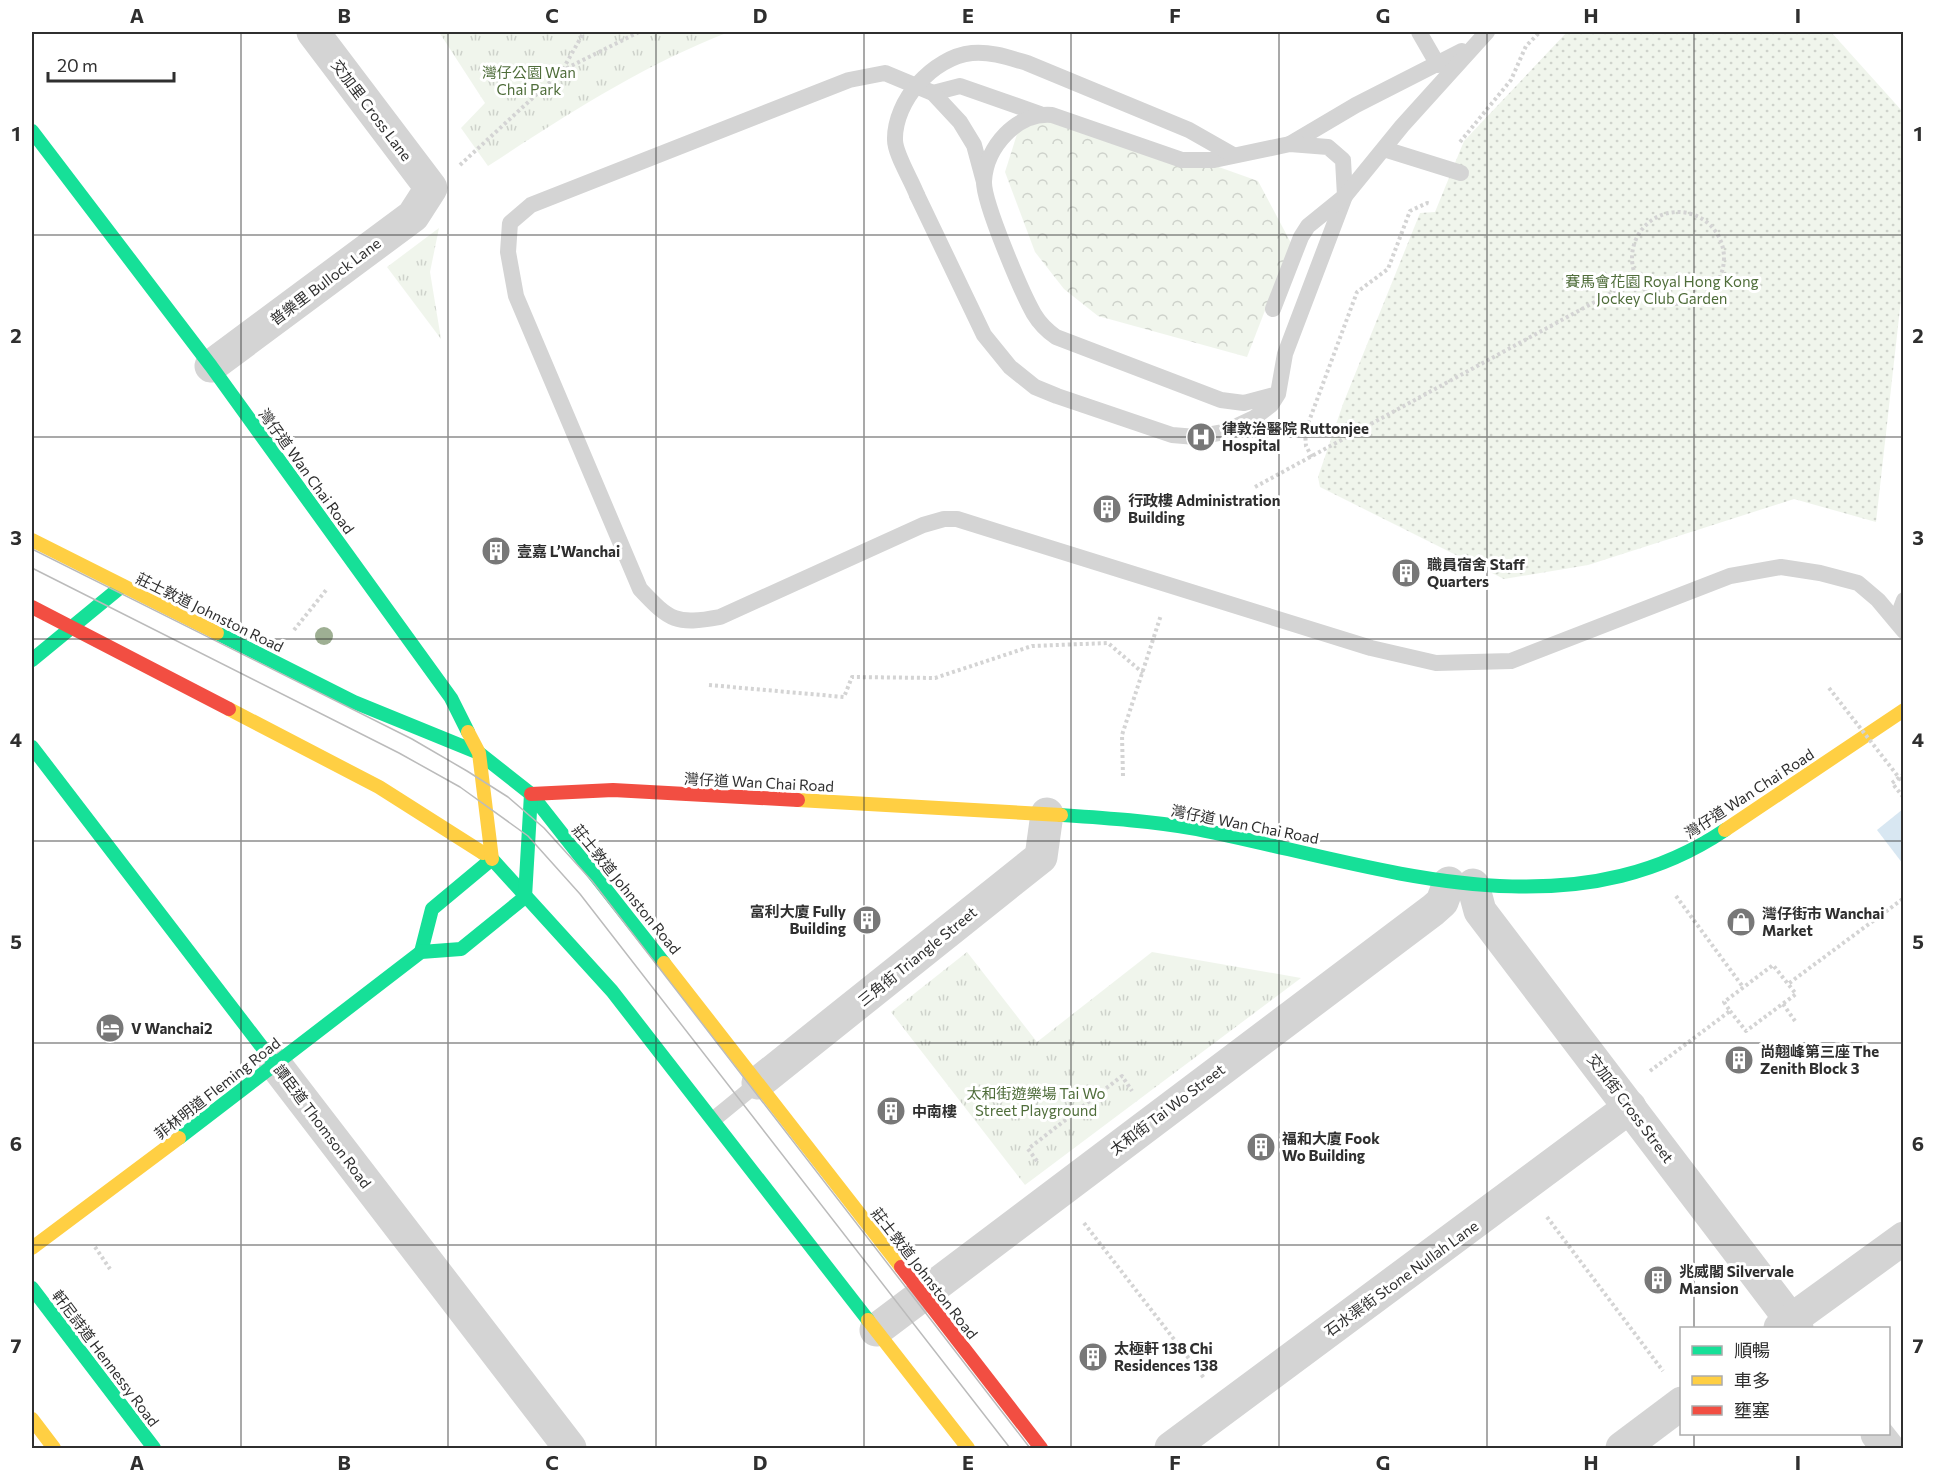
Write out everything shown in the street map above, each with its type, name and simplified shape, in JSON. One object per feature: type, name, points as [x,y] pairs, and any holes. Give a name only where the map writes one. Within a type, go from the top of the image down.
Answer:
[{"type":"street","name":"交加里 Cross Lane","points":[[313,32],[431,188]]},
{"type":"street","name":"灣仔道 Wan Chai Road","points":[[32,131],[212,366],[438,680],[479,753],[492,859]]},
{"type":"street","name":"普樂里 Bullock Lane","points":[[212,366],[413,216],[431,188]]},
{"type":"street","name":"莊士敦道 Johnston Road","points":[[32,540],[354,702],[479,753],[531,794],[1041,1449]]},
{"type":"street","points":[[32,660],[74,628],[122,586]]},
{"type":"street","points":[[32,607],[379,787],[492,859],[612,991],[714,1119],[968,1449]]},
{"type":"street","name":"灣仔道 Wan Chai Road","points":[[531,794],[613,790],[1124,819],[1195,829],[1461,884],[1570,886],[1628,876],[1700,847],[1904,710]]},
{"type":"street","name":"譚臣道 Thomson Road","points":[[32,747],[570,1449]]},
{"type":"street","points":[[492,859],[432,909],[421,952],[461,949],[525,897],[531,794]]},
{"type":"street","name":"三角街 Triangle Street","points":[[758,1083],[1041,857],[1047,814]]},
{"type":"street","name":"交加街 Cross Street","points":[[1461,884],[1630,1107],[1790,1326]]},
{"type":"street","name":"太和街 Tai Wo Street","points":[[876,1330],[920,1294],[1433,910],[1461,884]]},
{"type":"street","name":"菲林明道 Fleming Road","points":[[32,1248],[421,952]]},
{"type":"street","name":"石水渠街 Stone Nullah Lane","points":[[1171,1449],[1630,1107]]},
{"type":"street","points":[[1790,1326],[1904,1238]]},
{"type":"street","name":"軒尼詩道 Hennessy Road","points":[[32,1288],[153,1449]]},
{"type":"street","points":[[1622,1449],[1680,1405]]},
{"type":"street","points":[[32,1419],[54,1449]]},
{"type":"street","points":[[1878,1435],[1888,1449]]},
{"type":"lane","points":[[1419,32],[1438,65]]},
{"type":"lane","points":[[1274,309],[1301,237],[1318,215],[1345,196],[1473,45],[1487,32]]},
{"type":"lane","points":[[1290,144],[1356,105],[1438,65],[1473,45]]},
{"type":"lane","points":[[933,93],[960,86],[1040,114],[1053,115],[1182,160],[1214,160],[1290,144],[1328,147],[1343,159],[1345,196],[1285,354],[1278,394],[1271,405],[1254,418],[1224,432],[1196,436],[1172,435],[1035,387],[1010,367],[984,335],[917,195],[895,142],[898,117],[911,90],[938,66],[971,53],[1000,55],[1027,63],[1189,130],[1233,155]]},
{"type":"lane","points":[[1278,394],[1244,404],[1221,400],[1056,337],[1043,327],[1028,303],[987,201],[974,146],[960,122],[933,93],[885,73],[849,80],[531,205],[510,223],[508,252],[516,296],[640,589],[663,614],[691,622],[720,617],[923,525],[944,519],[957,519],[1371,648],[1436,663],[1511,662],[1730,576],[1781,567],[1820,573],[1858,583],[1878,600],[1900,626]]},
{"type":"lane","points":[[984,182],[997,144],[1014,126],[1040,114]]},
{"type":"lane","points":[[1384,149],[1461,173]]},
{"type":"lane","points":[[1900,626],[1904,600]]},
{"type":"lane","points":[[714,1119],[758,1083]]},
{"type":"path","points":[[563,70],[584,32]]},
{"type":"path","points":[[459,166],[563,70],[639,32]]},
{"type":"path","points":[[1453,150],[1511,80],[1527,46],[1540,32]]},
{"type":"path","points":[[1312,457],[1305,446],[1305,432],[1357,292],[1388,269],[1410,212],[1427,203],[1431,204]]},
{"type":"path","points":[[1670,213],[1698,217],[1710,225],[1718,236],[1723,250],[1724,264],[1720,278],[1711,290],[1699,299],[1686,304],[1671,304],[1657,299],[1637,279],[1633,266],[1637,237],[1657,217],[1670,213]]},
{"type":"path","points":[[1255,487],[1637,279]]},
{"type":"path","points":[[292,633],[327,590]]},
{"type":"path","points":[[1123,776],[1122,735],[1162,610]]},
{"type":"path","points":[[709,685],[844,697],[852,677],[935,678],[1032,646],[1108,643],[1143,673]]},
{"type":"path","points":[[1829,688],[1904,784]]},
{"type":"path","points":[[1904,774],[1892,783],[1904,798]]},
{"type":"path","points":[[1674,893],[1743,987]]},
{"type":"path","points":[[1788,984],[1904,897]]},
{"type":"path","points":[[1773,964],[1788,984],[1796,994],[1746,1031],[1724,1002],[1773,964]]},
{"type":"path","points":[[1783,1004],[1796,1021]]},
{"type":"path","points":[[1653,1068],[1730,1011]]},
{"type":"path","points":[[1039,1163],[1028,1149],[1122,1076],[1139,1100]]},
{"type":"path","points":[[1540,1208],[1666,1374]]},
{"type":"path","points":[[1082,1220],[1210,1386]]},
{"type":"green space","name":"灣仔公園 Wan Chai Park","points":[[439,32],[729,32],[636,75],[488,166],[461,128],[485,103]]},
{"type":"green space","name":"賽馬會花園 Royal Hong Kong Jockey Club Garden","points":[[1567,32],[1831,32],[1903,112],[1903,282],[1876,522],[1794,499],[1588,565],[1504,579],[1320,487],[1318,477],[1343,404],[1420,213],[1435,212],[1464,141]]},
{"type":"green space","points":[[1073,115],[1258,181],[1291,243],[1247,357],[1098,316],[1064,289],[1035,252],[1005,172],[1018,131],[1049,118]]},
{"type":"green space","points":[[439,228],[430,272],[441,339],[387,267]]},
{"type":"green space","name":"太和街遊樂場 Tai Wo Street Playground","points":[[967,952],[1037,1042],[1152,952],[1301,978],[1025,1185],[891,1012]]},
{"type":"shaded area","points":[[1903,809],[1903,864],[1877,830]]},
{"type":"tram line","points":[[32,549],[412,739],[508,797],[544,828],[592,881],[1030,1448]]},
{"type":"tram line","points":[[32,568],[399,753],[460,787],[528,836],[580,894],[1010,1448]]},
{"type":"traffic: fast","points":[[32,131],[211,366],[451,698],[468,732]]},
{"type":"traffic: fast","points":[[32,660],[122,586]]},
{"type":"traffic: fast","points":[[217,633],[354,702],[479,753],[531,794],[664,963]]},
{"type":"traffic: fast","points":[[32,747],[275,1064]]},
{"type":"traffic: fast","points":[[179,1138],[421,952],[461,949],[525,897],[531,794]]},
{"type":"traffic: fast","points":[[1061,815],[1197,829],[1397,873],[1465,883],[1532,887],[1598,881],[1663,863],[1725,830]]},
{"type":"traffic: fast","points":[[483,853],[492,859],[612,991],[868,1320]]},
{"type":"traffic: fast","points":[[421,952],[432,909],[492,859]]},
{"type":"traffic: fast","points":[[32,1288],[154,1448]]},
{"type":"traffic: slow","points":[[32,540],[217,633]]},
{"type":"traffic: slow","points":[[229,709],[379,787],[483,853]]},
{"type":"traffic: slow","points":[[1725,830],[1904,710]]},
{"type":"traffic: slow","points":[[468,732],[479,753],[492,859]]},
{"type":"traffic: slow","points":[[798,800],[1061,815]]},
{"type":"traffic: slow","points":[[664,963],[901,1267]]},
{"type":"traffic: slow","points":[[32,1248],[179,1138]]},
{"type":"traffic: slow","points":[[868,1320],[968,1448]]},
{"type":"traffic: slow","points":[[32,1419],[54,1448]]},
{"type":"traffic: jam","points":[[32,607],[229,709]]},
{"type":"traffic: jam","points":[[531,794],[613,790],[798,800]]},
{"type":"traffic: jam","points":[[901,1267],[1041,1448]]},
{"type":"place","name":"律敦治醫院 Ruttonjee Hospital","points":[[1201,437]]},
{"type":"place","name":"行政樓 Administration Building","points":[[1107,509]]},
{"type":"place","name":"壹嘉 L’Wanchai","points":[[496,551]]},
{"type":"place","name":"職員宿舍 Staff Quarters","points":[[1406,573]]},
{"type":"place","name":"富利大廈 Fully Building","points":[[867,920]]},
{"type":"place","name":"灣仔街市 Wanchai Market","points":[[1741,922]]},
{"type":"place","name":"V Wanchai2","points":[[110,1028]]},
{"type":"place","name":"尚翹峰第三座 The Zenith Block 3","points":[[1739,1060]]},
{"type":"place","name":"中南樓","points":[[891,1111]]},
{"type":"place","name":"福和大廈 Fook Wo Building","points":[[1261,1147]]},
{"type":"place","name":"兆威閣 Silvervale Mansion","points":[[1658,1280]]},
{"type":"place","name":"太極軒 138 Chi Residences 138","points":[[1093,1357]]}]
